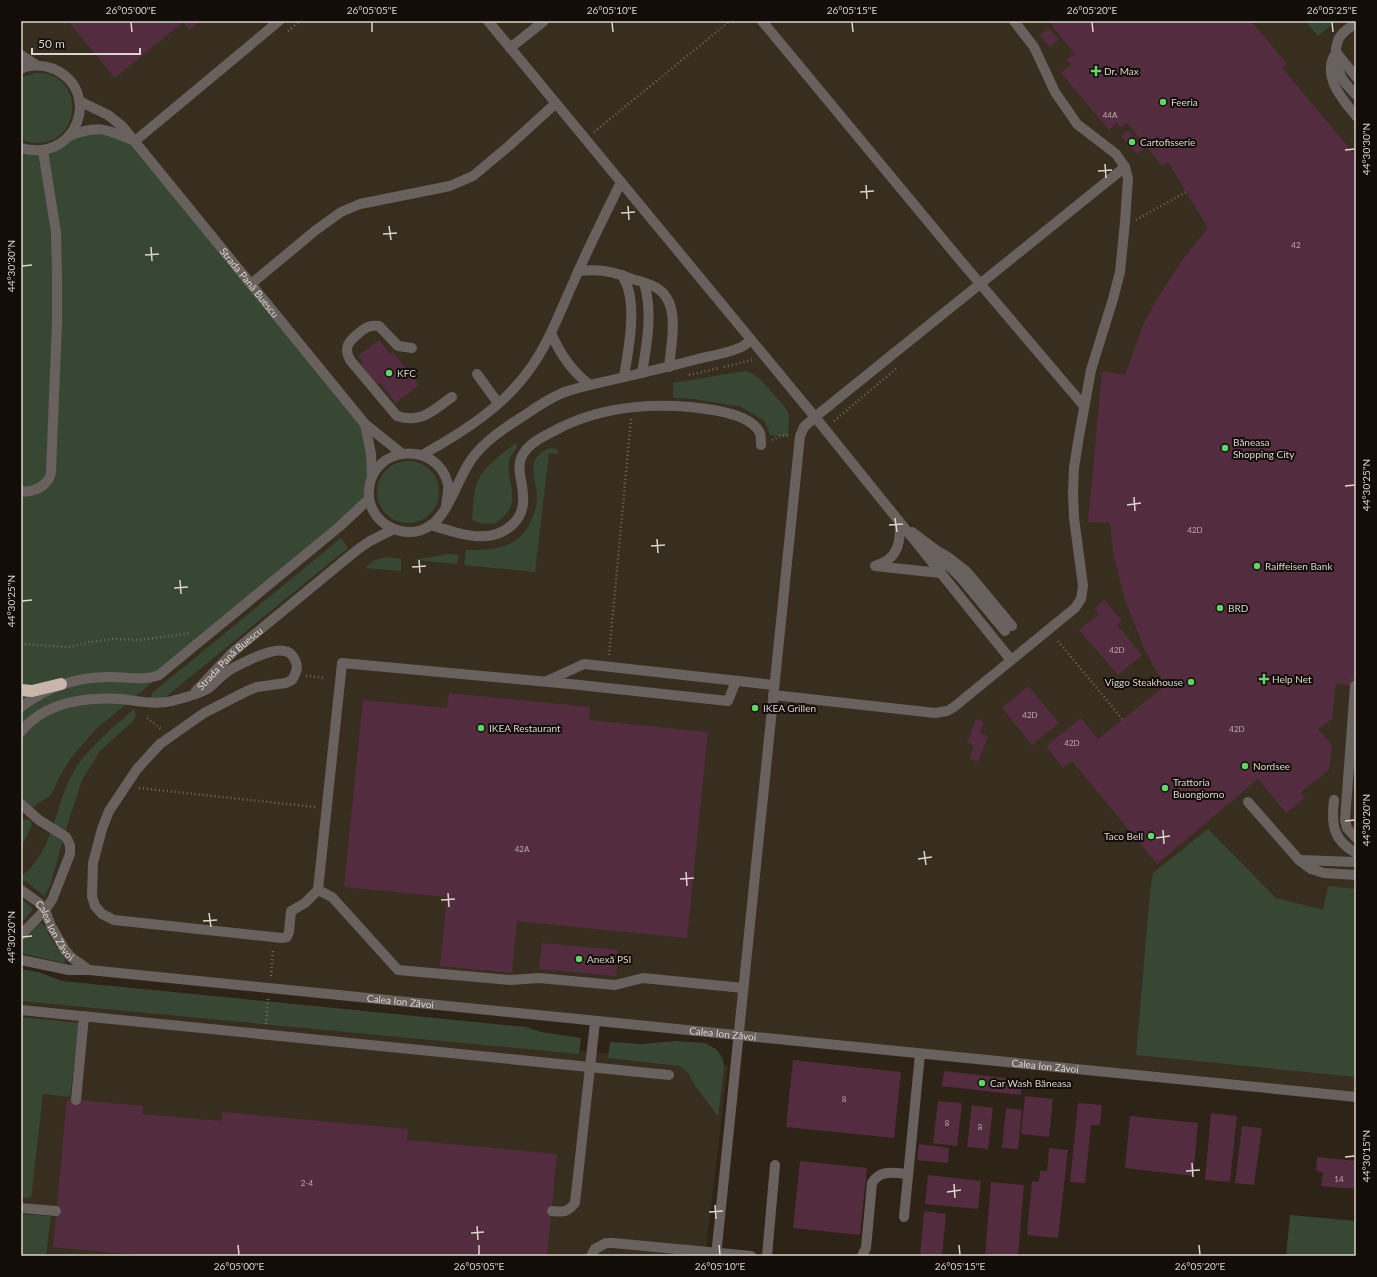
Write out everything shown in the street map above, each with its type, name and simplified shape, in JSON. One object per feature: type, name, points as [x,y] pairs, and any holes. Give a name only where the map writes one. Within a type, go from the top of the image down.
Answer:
[{"type":"highway","points":[[21,690],[32,691],[61,684]]},
{"type":"street","points":[[135,141],[279,21]]},
{"type":"street","points":[[488,21],[815,417],[1010,660]]},
{"type":"street","points":[[510,48],[544,21]]},
{"type":"street","points":[[762,21],[980,284],[1084,406]]},
{"type":"street","points":[[773,695],[880,708],[941,713],[954,707],[1075,608],[1081,599],[1083,586],[1074,518],[1073,492],[1078,442],[1092,370],[1120,272],[1128,178],[1125,167],[1116,154],[1077,124],[1055,92],[1034,47],[1014,21]]},
{"type":"street","points":[[1356,23],[1343,33],[1339,39],[1331,66],[1334,85],[1356,116]]},
{"type":"street","points":[[1336,52],[1356,77]]},
{"type":"street","points":[[1336,52],[1338,70],[1342,79],[1356,95]]},
{"type":"street","points":[[21,55],[36,65],[48,67],[69,79],[79,100],[80,113],[76,126],[69,136],[57,146],[43,150],[29,150],[21,148]]},
{"type":"street","points":[[21,69],[36,65]]},
{"type":"street","name":"Strada Pană Buescu","points":[[79,100],[116,120],[135,141],[365,424],[401,453]]},
{"type":"street","points":[[251,284],[316,230],[341,212],[360,204],[450,186],[473,176],[556,103]]},
{"type":"street","name":"Strada Pană Buescu","points":[[69,136],[85,130],[98,129],[110,131],[135,141]]},
{"type":"street","points":[[21,491],[25,492],[37,489],[48,480],[52,471],[57,323],[56,232],[43,150]]},
{"type":"street","points":[[716,1255],[800,436],[804,427],[815,417],[1125,167]]},
{"type":"street","points":[[422,455],[473,424],[498,403],[533,366],[551,333],[578,271],[621,182]]},
{"type":"street","points":[[578,271],[594,269],[611,272],[656,287],[662,292],[669,300],[673,322],[669,367]]},
{"type":"street","points":[[622,275],[629,293],[631,307],[628,353],[624,377]]},
{"type":"street","points":[[642,373],[649,308],[648,296],[644,283]]},
{"type":"street","points":[[412,348],[398,346],[379,326],[373,325],[367,327],[350,340],[347,347],[347,354],[350,360],[397,416],[404,418],[422,418],[452,397]]},
{"type":"street","points":[[551,333],[555,344],[568,364],[590,385]]},
{"type":"street","points":[[446,506],[448,484],[444,474],[438,465],[422,455],[401,453],[389,458],[380,465],[372,476],[369,489],[369,499],[378,519],[394,530],[414,532],[432,525],[441,515],[446,506],[466,467],[485,444],[508,425],[552,398],[565,392],[590,385],[669,367],[740,348],[751,340]]},
{"type":"street","points":[[476,374],[498,403]]},
{"type":"street","points":[[432,525],[455,533],[475,536],[490,536],[499,534],[508,529],[515,523],[521,514],[523,505],[523,494],[519,472],[522,456],[536,441],[570,422],[589,416],[632,407],[703,408],[739,416],[753,424],[760,434],[761,445]]},
{"type":"street","name":"Strada Pană Buescu","points":[[365,424],[371,454],[372,476]]},
{"type":"street","points":[[21,707],[43,692],[61,684],[78,680],[96,678],[147,678],[159,675],[339,528],[369,499]]},
{"type":"street","points":[[900,523],[898,547],[889,559],[875,566],[940,573]]},
{"type":"street","points":[[900,523],[967,572],[1008,628],[951,568],[923,552]]},
{"type":"street","name":"Strada Pană Buescu","points":[[21,732],[36,717],[59,706],[74,702],[108,698],[159,702],[171,701],[193,694],[233,652],[357,550],[370,541],[394,530]]},
{"type":"street","points":[[193,694],[207,689],[232,668],[269,652],[279,650],[286,651],[295,660],[297,669],[292,680],[286,683],[257,687],[204,713],[160,744],[137,769],[109,811],[99,840],[93,863],[92,896],[95,906],[102,914],[114,920],[282,938],[287,937],[289,932],[291,911],[305,903],[318,890],[342,663],[728,701],[736,680]]},
{"type":"street","points":[[545,682],[584,664],[774,685]]},
{"type":"street","points":[[1355,686],[1345,820],[1347,828],[1356,838]]},
{"type":"street","points":[[1334,800],[1333,814],[1336,835],[1348,849],[1356,853]]},
{"type":"street","points":[[1248,802],[1299,860],[1311,869],[1324,873],[1356,875]]},
{"type":"street","points":[[21,804],[39,820],[66,837],[70,845],[70,854],[58,887],[45,910],[21,935]]},
{"type":"street","points":[[1299,860],[1356,862]]},
{"type":"street","name":"Calea Ion Zăvoi","points":[[21,890],[38,902],[45,910],[51,926],[65,950],[71,957],[89,970]]},
{"type":"street","points":[[318,890],[332,897],[398,970],[511,980],[539,978],[615,986],[643,978],[743,988]]},
{"type":"street","name":"Calea Ion Zăvoi","points":[[21,960],[69,970],[89,970],[595,1022],[1356,1097]]},
{"type":"street","points":[[21,1010],[669,1074]]},
{"type":"street","points":[[76,1100],[84,1016]]},
{"type":"street","points":[[552,1211],[563,1212],[570,1209],[575,1203],[595,1022]]},
{"type":"street","points":[[904,1217],[920,1054]]},
{"type":"street","points":[[767,1256],[775,1165]]},
{"type":"street","points":[[862,1256],[866,1248],[872,1183],[874,1179],[882,1174],[908,1174]]},
{"type":"street","points":[[21,1208],[56,1211]]},
{"type":"street","points":[[592,1256],[595,1249],[606,1243],[716,1255],[751,1256]]},
{"type":"path","points":[[592,134],[730,21]]},
{"type":"path","points":[[1132,222],[1186,192]]},
{"type":"path","points":[[685,376],[752,360],[749,357]]},
{"type":"path","points":[[609,657],[632,407]]},
{"type":"path","points":[[761,445],[780,436],[792,435]]},
{"type":"path","points":[[21,644],[71,647],[89,642],[112,639],[140,640],[193,633]]},
{"type":"path","points":[[1058,641],[1123,720]]},
{"type":"path","points":[[296,674],[325,678]]},
{"type":"path","points":[[147,718],[163,731]]},
{"type":"path","points":[[124,787],[321,808]]},
{"type":"shaded area","points":[[21,21],[1356,21],[1356,1097],[89,970],[21,960]]},
{"type":"shaded area","points":[[21,991],[728,1066],[705,1256],[46,1256],[52,1206],[21,1203]]},
{"type":"green space","points":[[1305,21],[1336,21],[1318,36]]},
{"type":"green space","points":[[36,73],[48,74],[61,82],[69,93],[72,106],[70,119],[64,131],[54,139],[39,143],[21,140],[21,77]]},
{"type":"green space","points":[[85,130],[135,141],[365,424],[369,499],[339,528],[95,730],[70,759],[52,794],[32,808],[21,812],[21,148],[36,151]]},
{"type":"green space","points":[[745,371],[760,379],[785,407],[789,415],[788,437],[770,435],[765,421],[741,407],[695,399],[673,398],[673,383]]},
{"type":"green space","points":[[516,443],[517,447],[509,462],[512,493],[511,506],[498,522],[483,524],[472,520],[474,494],[482,473]]},
{"type":"green space","points":[[550,448],[556,449],[559,454],[549,453],[535,572],[464,565],[466,550],[505,546],[514,542],[527,528],[537,503],[533,469],[534,463],[542,452]]},
{"type":"green space","points":[[402,461],[414,461],[430,470],[437,480],[439,492],[437,504],[430,514],[414,523],[402,523],[391,518],[382,509],[377,498],[377,486],[382,475],[391,466]]},
{"type":"green space","points":[[341,538],[348,548],[151,709],[152,693]]},
{"type":"green space","points":[[448,554],[459,555],[457,564],[414,560]]},
{"type":"green space","points":[[388,557],[401,559],[401,571],[365,568],[375,560]]},
{"type":"green space","points":[[134,709],[136,715],[134,720],[100,751],[82,780],[50,886],[44,896],[21,879],[21,877],[32,866],[47,842],[68,782],[80,762],[102,738]]},
{"type":"green space","points":[[27,819],[32,822],[31,828],[21,847],[21,821]]},
{"type":"green space","points":[[1208,829],[1276,898],[1323,910],[1328,886],[1356,889],[1356,1077],[1136,1055],[1153,873]]},
{"type":"green space","points":[[21,898],[32,908],[32,911],[21,923]]},
{"type":"green space","points":[[41,923],[46,928],[50,938],[65,958],[64,963],[21,953],[21,942]]},
{"type":"green space","points":[[21,969],[38,972],[62,981],[526,1027],[541,1032],[581,1038],[579,1054],[21,1001]]},
{"type":"green space","points":[[21,1017],[79,1023],[70,1097],[43,1094],[31,1198],[21,1197]]},
{"type":"green space","points":[[675,1041],[705,1043],[716,1049],[723,1059],[724,1069],[718,1116],[696,1087],[688,1073],[680,1066],[608,1058],[610,1042],[642,1044]]},
{"type":"green space","points":[[21,1214],[51,1216],[46,1256],[21,1256]]},
{"type":"green space","points":[[1290,1215],[1356,1221],[1356,1256],[1286,1256]]},
{"type":"building","points":[[68,21],[200,21],[189,30],[183,22],[115,78]]},
{"type":"building","name":"Băneasa Shopping City","points":[[1048,21],[1251,21],[1287,64],[1282,68],[1356,156],[1356,686],[1336,684],[1332,719],[1318,729],[1332,745],[1329,770],[1301,792],[1305,798],[1286,813],[1258,779],[1157,864],[1072,761],[1063,768],[1046,746],[1081,718],[1098,739],[1166,685],[1155,669],[1143,646],[1125,600],[1113,552],[1110,523],[1088,522],[1102,371],[1125,375],[1142,327],[1156,301],[1182,260],[1208,228],[1168,162],[1162,166],[1127,123],[1121,128],[1117,123],[1109,130],[1061,73],[1071,65],[1066,60],[1075,54]]},
{"type":"building","points":[[1049,28],[1059,40],[1050,47],[1040,35]]},
{"type":"building","name":"Cartofisserie","points":[[1128,130],[1144,149],[1137,154],[1121,136]]},
{"type":"building","name":"KFC","points":[[379,340],[390,354],[393,352],[419,385],[396,403],[380,383],[377,385],[360,364],[363,362],[358,356]]},
{"type":"building","points":[[1104,600],[1122,621],[1117,625],[1142,655],[1118,675],[1079,630],[1099,614],[1094,609]]},
{"type":"building","points":[[1028,686],[1059,723],[1032,745],[1002,708]]},
{"type":"building","points":[[449,693],[590,707],[589,720],[708,732],[687,938],[517,921],[512,973],[440,966],[447,897],[344,887],[363,700],[447,708]]},
{"type":"building","points":[[976,719],[984,722],[980,733],[988,736],[978,762],[969,759],[974,746],[967,743]]},
{"type":"building","name":"Anexă PSI","points":[[542,943],[618,950],[616,976],[539,969]]},
{"type":"building","points":[[793,1060],[901,1072],[894,1138],[786,1127]]},
{"type":"building","name":"Car Wash Băneasa","points":[[944,1071],[1023,1080],[1021,1095],[942,1086]]},
{"type":"building","points":[[1025,1096],[1053,1099],[1049,1137],[1021,1134]]},
{"type":"building","points":[[67,1099],[143,1106],[142,1114],[221,1121],[222,1112],[408,1129],[407,1140],[557,1154],[547,1256],[147,1256],[53,1247]]},
{"type":"building","points":[[938,1101],[962,1103],[957,1146],[933,1143]]},
{"type":"building","points":[[1078,1103],[1102,1105],[1100,1125],[1091,1125],[1085,1183],[1070,1182]]},
{"type":"building","points":[[972,1105],[993,1108],[988,1149],[967,1147]]},
{"type":"building","points":[[1006,1108],[1022,1110],[1018,1149],[1002,1148]]},
{"type":"building","points":[[1211,1113],[1237,1116],[1230,1182],[1205,1180]]},
{"type":"building","points":[[1130,1116],[1198,1123],[1193,1176],[1125,1168]]},
{"type":"building","points":[[1242,1126],[1262,1128],[1254,1185],[1235,1183]]},
{"type":"building","points":[[919,1144],[949,1148],[948,1163],[917,1160]]},
{"type":"building","points":[[1049,1148],[1068,1150],[1058,1238],[1027,1235],[1032,1181],[1039,1182],[1040,1171],[1047,1171]]},
{"type":"building","points":[[1317,1157],[1356,1161],[1356,1189],[1321,1186],[1323,1172],[1316,1171]]},
{"type":"building","points":[[800,1161],[867,1168],[860,1235],[793,1228]]},
{"type":"building","points":[[928,1175],[981,1181],[978,1209],[925,1204]]},
{"type":"building","points":[[991,1182],[1024,1185],[1018,1256],[985,1256]]},
{"type":"building","points":[[924,1211],[946,1214],[942,1256],[920,1256]]},
{"type":"tunnel","points":[[1355,686],[1356,677]]},
{"type":"place","name":"Dr. Max","points":[[1096,71]]},
{"type":"place","name":"Feeria","points":[[1163,102]]},
{"type":"place","name":"Cartofisserie","points":[[1132,142]]},
{"type":"place","name":"KFC","points":[[389,373]]},
{"type":"place","name":"Băneasa Shopping City","points":[[1225,448]]},
{"type":"place","name":"Raiffeisen Bank","points":[[1257,566]]},
{"type":"place","name":"BRD","points":[[1220,608]]},
{"type":"place","name":"Help Net","points":[[1264,679]]},
{"type":"place","name":"Viggo Steakhouse","points":[[1191,682]]},
{"type":"place","name":"IKEA Grillen","points":[[755,708]]},
{"type":"place","name":"IKEA Restaurant","points":[[481,728]]},
{"type":"place","name":"Nordsee","points":[[1245,766]]},
{"type":"place","name":"Trattoria Buongiorno","points":[[1165,788]]},
{"type":"place","name":"Taco Bell","points":[[1151,836]]},
{"type":"place","name":"Anexă PSI","points":[[579,959]]},
{"type":"place","name":"Car Wash Băneasa","points":[[982,1083]]}]
